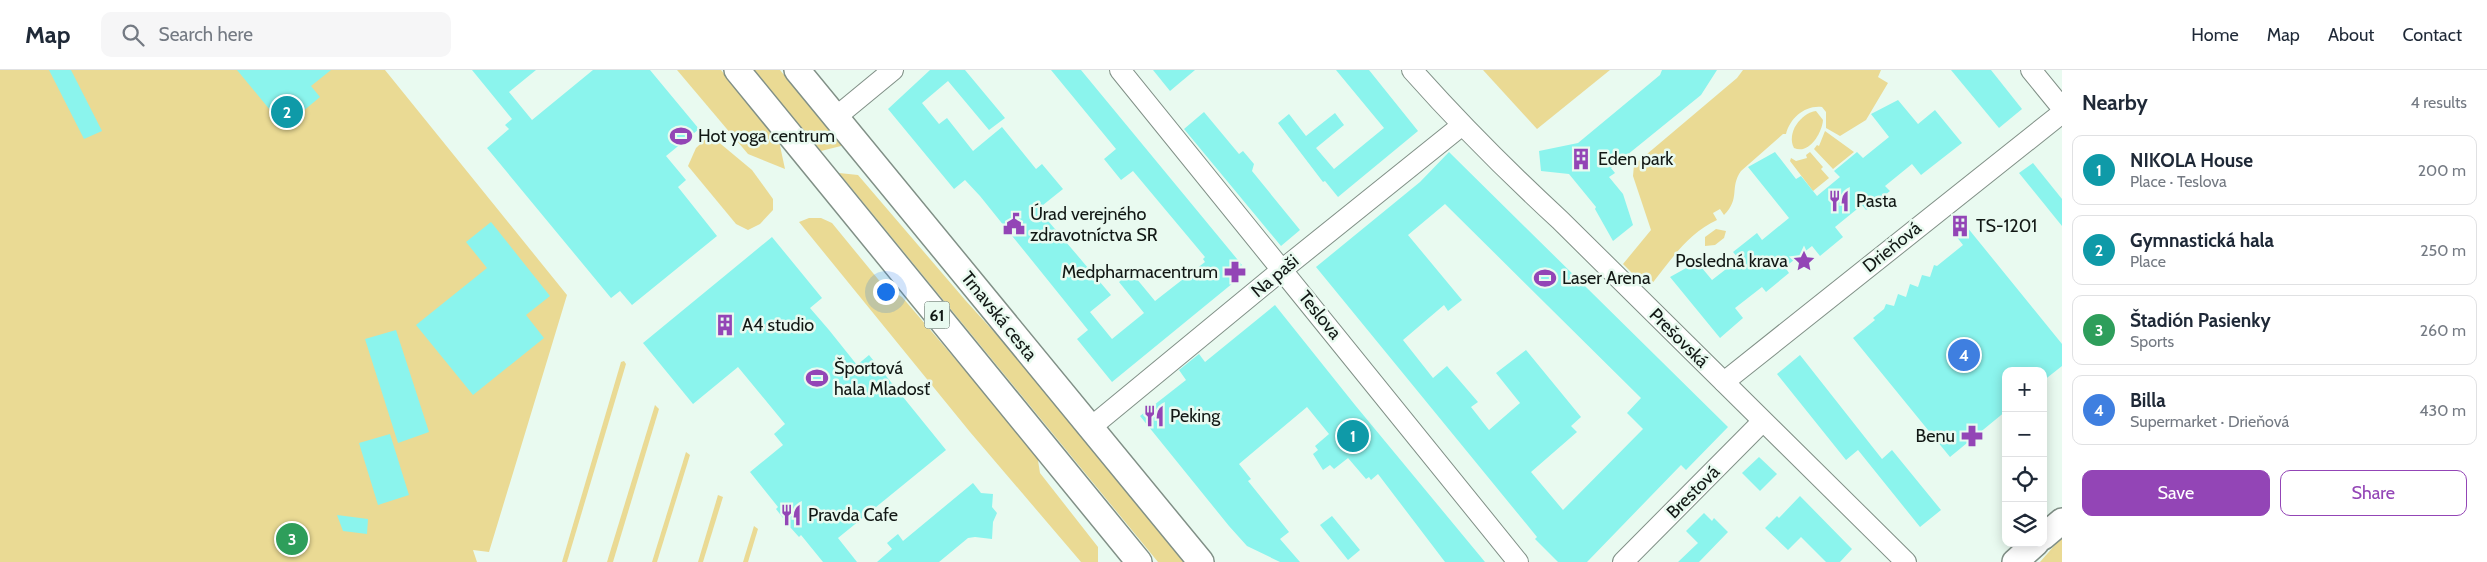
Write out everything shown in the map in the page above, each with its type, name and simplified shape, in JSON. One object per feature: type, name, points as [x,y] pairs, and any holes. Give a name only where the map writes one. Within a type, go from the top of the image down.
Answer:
[{"type":"main road","name":"61","points":[[738,70],[1139,562]]},
{"type":"main road","name":"Trnavská cesta","points":[[797,70],[1201,562]]},
{"type":"main road","points":[[2047,534],[2062,521]]},
{"type":"main road","points":[[2015,562],[2032,547]]},
{"type":"street","points":[[836,117],[894,70]]},
{"type":"street","name":"Teslova","points":[[1120,70],[1283,269],[1518,562]]},
{"type":"street","name":"Prešovská","points":[[1412,70],[1461,126],[1560,220],[1762,422],[1906,562]]},
{"type":"street","points":[[2031,70],[2062,108]]},
{"type":"street","name":"Drieňová","points":[[1724,382],[2062,113]]},
{"type":"street","name":"Na paši","points":[[1090,428],[1461,126]]},
{"type":"street","name":"Brestová","points":[[1623,562],[1762,422]]},
{"type":"shaded area","points":[[0,70],[385,70],[567,295],[489,552],[473,550],[477,562],[0,562]]},
{"type":"shaded area","points":[[677,70],[721,70],[779,141],[785,169],[748,154]]},
{"type":"shaded area","points":[[754,70],[780,70],[814,112],[845,145],[821,151]]},
{"type":"shaded area","points":[[1483,70],[1610,70],[1537,129]]},
{"type":"shaded area","points":[[1743,70],[1881,70],[1878,77],[1888,83],[1866,120],[1840,136],[1826,128],[1826,112],[1822,107],[1810,108],[1799,114],[1791,123],[1786,134],[1783,134],[1741,171],[1736,183],[1734,198],[1724,215],[1720,209],[1713,213],[1717,220],[1688,240],[1651,285],[1645,286],[1623,264],[1651,230],[1633,176],[1634,165],[1737,78]]},
{"type":"shaded area","points":[[1816,111],[1823,120],[1814,142],[1805,148],[1794,148],[1792,142],[1793,130],[1800,120]]},
{"type":"shaded area","points":[[1825,131],[1854,152],[1833,169],[1814,149],[1817,145],[1819,146]]},
{"type":"shaded area","points":[[710,135],[752,170],[773,199],[773,210],[760,224],[748,230],[736,224],[688,166],[696,148]]},
{"type":"shaded area","points":[[1810,152],[1823,167],[1821,169],[1829,178],[1813,191],[1790,161],[1791,158],[1796,161],[1807,158],[1806,155]]},
{"type":"shaded area","points":[[839,173],[858,175],[966,301],[1057,401],[1189,562],[1158,562]]},
{"type":"shaded area","points":[[809,218],[821,218],[832,223],[882,284],[902,297],[1037,454],[1040,473],[1098,547],[1098,562],[1081,562],[970,432],[799,222]]},
{"type":"shaded area","points":[[1716,229],[1726,231],[1724,238],[1715,245],[1705,246],[1705,237]]},
{"type":"shaded area","points":[[624,361],[626,364],[567,562],[562,562],[621,362]]},
{"type":"shaded area","points":[[655,405],[659,409],[613,562],[607,562]]},
{"type":"shaded area","points":[[686,452],[690,455],[657,562],[652,562]]},
{"type":"shaded area","points":[[718,495],[723,497],[703,562],[698,562]]},
{"type":"shaded area","points":[[754,526],[758,529],[748,562],[743,562]]},
{"type":"shaded area","points":[[2062,537],[2062,562],[2040,562]]},
{"type":"building","points":[[49,70],[71,70],[102,131],[84,139]]},
{"type":"building","points":[[237,70],[331,70],[311,86],[320,97],[284,127]]},
{"type":"building","points":[[472,70],[536,70],[509,92],[532,120],[593,70],[650,70],[699,129],[666,156],[686,180],[678,187],[717,236],[632,305],[620,291],[611,298],[487,148],[509,129],[505,125],[512,119]]},
{"type":"building","points":[[930,70],[965,70],[1005,118],[989,130],[948,81],[922,103],[939,124],[947,118],[973,151],[1002,127],[1036,169],[1042,164],[1063,189],[1038,209],[1111,295],[1090,312],[1112,339],[1144,313],[1119,282],[1131,272],[1155,301],[1205,262],[1203,259],[1205,257],[1133,171],[1121,180],[1104,159],[1116,149],[1051,70],[1081,70],[1242,265],[1239,267],[1244,274],[1112,382],[1077,339],[1088,330],[980,196],[965,180],[954,189],[888,109]]},
{"type":"building","points":[[1153,70],[1195,70],[1170,91]]},
{"type":"building","points":[[1336,70],[1369,70],[1418,131],[1338,197],[1325,181],[1323,182],[1278,123],[1289,114],[1306,136],[1335,113],[1344,125],[1316,148],[1334,169],[1384,128]]},
{"type":"building","name":"Eden park","points":[[1662,70],[1717,70],[1701,95],[1611,168],[1615,173],[1609,177],[1623,194],[1633,225],[1613,241],[1595,209],[1596,207],[1569,174],[1541,171],[1539,151],[1578,143],[1660,75]]},
{"type":"building","points":[[1951,70],[1991,70],[2022,109],[1999,128]]},
{"type":"building","points":[[1898,100],[1918,124],[1935,110],[1962,143],[1921,175],[1912,164],[1885,186],[1890,191],[1866,210],[1862,205],[1835,227],[1843,237],[1820,256],[1812,246],[1785,267],[1789,273],[1766,292],[1762,287],[1735,308],[1743,318],[1720,338],[1670,277],[1697,262],[1712,280],[1739,259],[1733,252],[1757,233],[1762,240],[1789,218],[1748,167],[1775,152],[1796,179],[1801,176],[1817,196],[1840,177],[1834,171],[1857,152],[1863,158],[1889,137],[1871,114]]},
{"type":"building","points":[[1204,112],[1239,154],[1243,151],[1254,164],[1252,171],[1300,230],[1281,246],[1184,129]]},
{"type":"building","points":[[1449,152],[1728,427],[1686,470],[1681,465],[1587,562],[1558,562],[1535,539],[1537,537],[1316,267],[1420,182]],"holes":[[[1445,204],[1641,398],[1627,413],[1643,429],[1563,510],[1531,472],[1577,432],[1571,426],[1581,417],[1526,350],[1496,373],[1520,403],[1489,430],[1471,407],[1478,402],[1447,366],[1433,378],[1403,340],[1444,305],[1448,311],[1462,300],[1408,235]]]},
{"type":"building","points":[[2033,163],[2062,199],[2062,226],[2019,173]]},
{"type":"building","points":[[491,222],[550,296],[526,315],[544,338],[473,395],[416,325],[487,268],[466,242]]},
{"type":"building","points":[[1967,227],[2062,344],[2062,366],[2047,378],[2047,367],[2002,367],[2002,414],[1950,457],[1853,338],[1875,320],[1873,318],[1884,309],[1886,304],[1894,306],[1898,294],[1906,297],[1910,284],[1918,287],[1922,275],[1930,277],[1934,265],[1937,266],[1963,245],[1956,236]]},
{"type":"building","name":"Športová hala Mladosť","points":[[772,237],[822,298],[810,308],[857,365],[869,355],[946,450],[838,538],[857,562],[823,562],[801,535],[799,537],[790,527],[776,509],[778,507],[750,472],[783,445],[774,434],[785,424],[738,367],[693,404],[643,343]]},
{"type":"building","points":[[1275,305],[1485,562],[1445,562],[1378,474],[1371,480],[1369,477],[1366,479],[1348,458],[1334,469],[1330,465],[1323,470],[1313,454],[1318,450],[1315,446],[1329,434],[1307,407],[1239,464],[1251,479],[1248,481],[1289,532],[1280,539],[1300,562],[1280,562],[1247,546],[1229,526],[1140,416],[1186,380],[1179,370],[1199,354],[1205,362]]},
{"type":"building","points":[[396,330],[429,432],[398,443],[365,339]]},
{"type":"building","points":[[1800,355],[1882,459],[1892,450],[1941,510],[1920,527],[1858,450],[1846,460],[1777,374]]},
{"type":"building","points":[[390,434],[409,495],[378,505],[359,443]]},
{"type":"building","points":[[1759,457],[1777,474],[1760,491],[1742,473]]},
{"type":"building","points":[[973,483],[981,493],[993,494],[992,507],[997,513],[993,522],[992,539],[968,538],[939,562],[877,562],[892,549],[887,543],[898,534],[903,541]]},
{"type":"building","points":[[1800,496],[1852,549],[1840,562],[1826,562],[1801,537],[1788,550],[1765,528],[1777,516],[1779,518]]},
{"type":"building","points":[[1704,513],[1712,521],[1714,518],[1728,532],[1699,562],[1678,562],[1698,543],[1686,531]]},
{"type":"building","points":[[337,515],[368,519],[367,534],[343,531]]},
{"type":"building","points":[[1332,516],[1360,550],[1348,560],[1320,525]]},
{"type":"place","name":"Gymnastická hala","points":[[287,112]]},
{"type":"place","name":"Hot yoga centrum","points":[[681,136]]},
{"type":"place","name":"Eden park","points":[[1581,159]]},
{"type":"place","name":"Pasta","points":[[1839,201]]},
{"type":"place","name":"Úrad verejného zdravotníctva SR","points":[[1014,224]]},
{"type":"place","name":"TS-1201","points":[[1960,226]]},
{"type":"place","name":"Posledná krava","points":[[1804,261]]},
{"type":"place","name":"Medpharmacentrum","points":[[1235,272]]},
{"type":"place","name":"Laser Arena","points":[[1545,278]]},
{"type":"place","name":"A4 studio","points":[[725,325]]},
{"type":"place","name":"Billa","points":[[1964,355]]},
{"type":"place","name":"Športová hala Mladosť","points":[[817,378]]},
{"type":"place","name":"Peking","points":[[1154,416]]},
{"type":"place","name":"NIKOLA House","points":[[1353,436]]},
{"type":"place","name":"Benu","points":[[1972,436]]},
{"type":"place","name":"Pravda Cafe","points":[[791,515]]},
{"type":"place","name":"Štadión Pasienky","points":[[292,539]]}]
